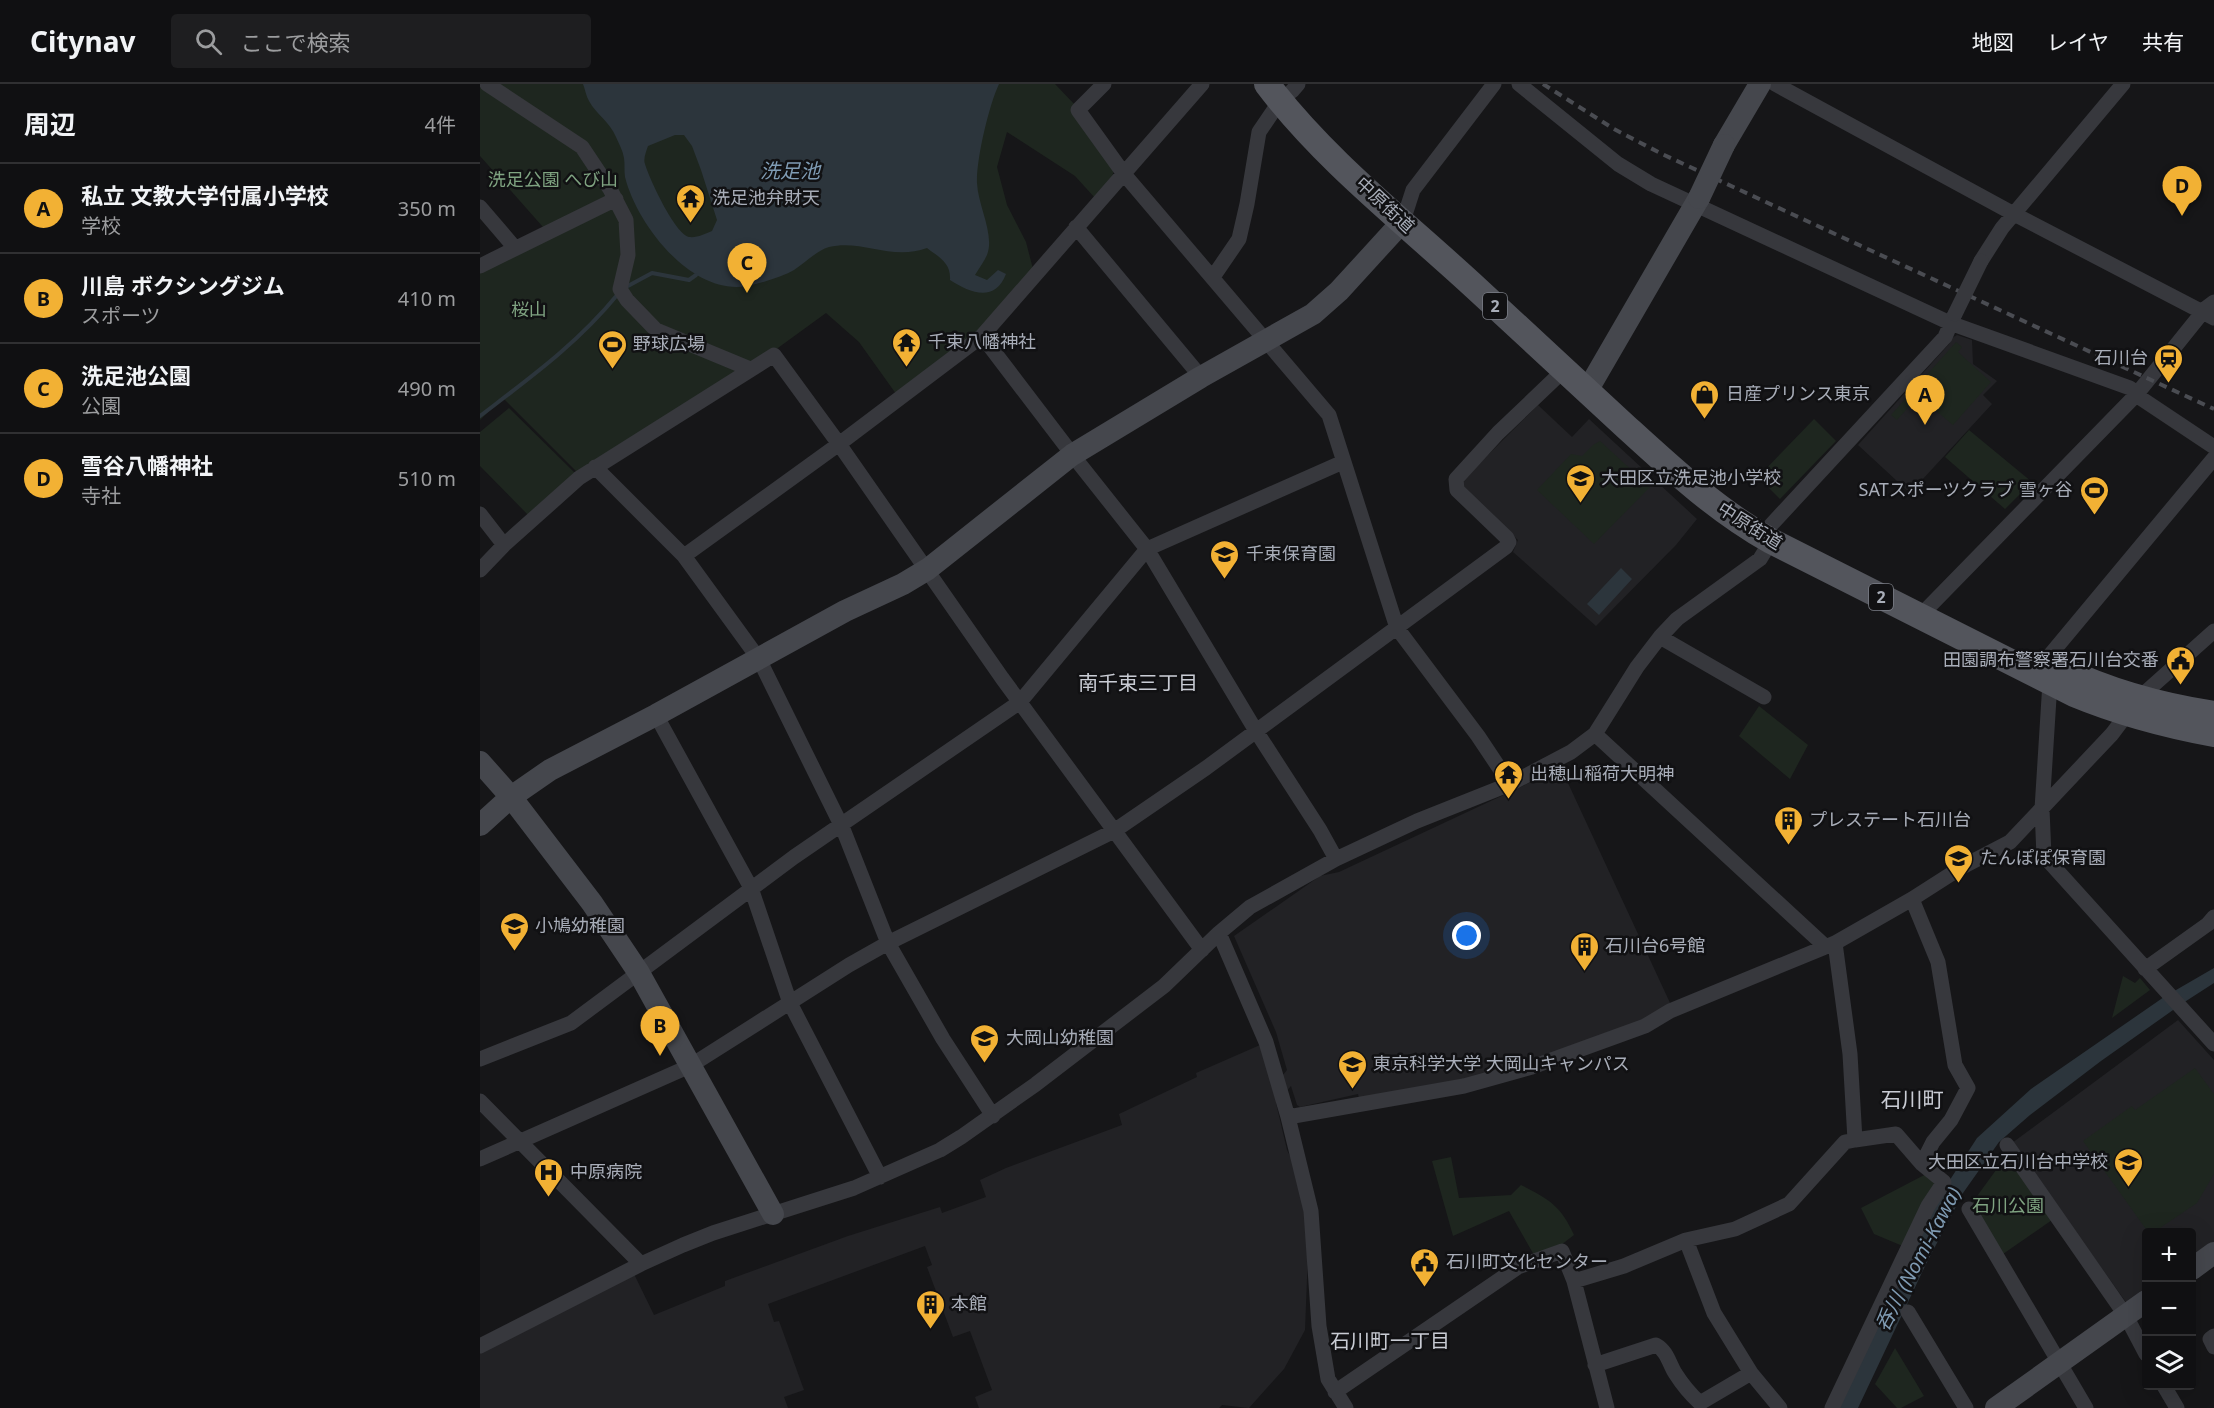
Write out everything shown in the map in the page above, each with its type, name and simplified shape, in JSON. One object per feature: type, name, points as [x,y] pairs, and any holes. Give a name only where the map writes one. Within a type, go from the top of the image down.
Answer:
[{"type":"main road","name":"中原街道","points":[[1285,89],[1323,147],[1406,212],[1591,384],[1743,507],[1771,533],[2048,671],[2089,681],[2171,726],[2214,734]]},
{"type":"main road","name":"中原街道","points":[[1406,212],[1564,370],[1591,384]]},
{"type":"main road","name":"中原街道","points":[[2132,706],[2172,707],[2214,714]]},
{"type":"street","points":[[487,84],[582,147],[616,199],[626,220],[628,255],[624,294],[656,330],[750,369]]},
{"type":"street","points":[[1104,84],[1078,111],[1124,174],[1329,415],[1397,628],[1478,736],[1510,784]]},
{"type":"street","points":[[684,556],[839,444],[982,336],[1202,84]]},
{"type":"street","points":[[480,825],[511,797],[550,770],[656,715],[845,611],[903,584],[928,569],[1072,455],[1201,377],[1313,314],[1339,291],[1406,212],[1413,190],[1494,84]]},
{"type":"street","points":[[1519,84],[1618,164],[1651,184],[1697,201],[1952,319],[2130,388],[2136,395],[2214,447]]},
{"type":"street","points":[[1591,384],[1697,201],[1724,145],[1760,84]]},
{"type":"street","points":[[1775,84],[2014,214],[2210,311],[2136,395],[1925,611]]},
{"type":"street","points":[[480,1346],[641,1264],[713,1233],[824,1199],[940,1150],[993,1116],[1164,986],[1219,933],[1250,907],[1335,859],[1417,821],[1510,784],[1571,752],[1595,734],[1637,667],[1660,637],[1677,619],[1760,559],[1771,533],[1941,341],[1981,261],[2002,228],[2123,84]]},
{"type":"street","points":[[1213,277],[1239,239],[1259,132],[1285,89]]},
{"type":"street","points":[[480,266],[616,199]]},
{"type":"street","points":[[480,207],[515,248]]},
{"type":"street","points":[[1077,227],[1201,377]]},
{"type":"street","points":[[982,336],[1147,549],[1256,731],[1320,830],[1335,859]]},
{"type":"street","points":[[480,570],[504,545],[595,467],[774,355],[928,569],[1020,702],[1202,950]]},
{"type":"street","points":[[480,1159],[690,1066],[888,943],[1114,831],[1256,731],[1506,547],[1509,542],[1508,538],[1457,490],[1456,479],[1498,433],[1564,370]]},
{"type":"street","points":[[2214,458],[2048,671],[2042,809],[2044,856],[2214,1044]]},
{"type":"street","points":[[480,1059],[572,1023],[751,888],[1020,702],[1147,549],[1343,462]]},
{"type":"street","points":[[595,467],[684,556],[759,659],[842,825],[888,943],[943,1039],[993,1116]]},
{"type":"street","points":[[480,514],[504,545]]},
{"type":"street","points":[[1288,1117],[1464,1086],[1532,1067],[1645,1026],[1670,1011],[1831,945],[1912,899],[1954,871],[2010,842],[2112,734],[2132,706],[2214,632]]},
{"type":"street","points":[[1660,637],[1764,697]]},
{"type":"street","points":[[656,715],[751,888],[790,1003],[880,1177]]},
{"type":"street","points":[[1595,734],[1831,945],[1850,1054],[1855,1140]]},
{"type":"street","points":[[480,762],[511,797],[592,903],[639,973],[773,1214]]},
{"type":"street","points":[[1912,899],[1938,962],[1955,1065],[1968,1088],[1951,1120],[1933,1142],[1922,1164]]},
{"type":"street","points":[[2145,969],[2208,924],[2214,917]]},
{"type":"street","points":[[1219,933],[1266,1042],[1288,1117],[1311,1211],[1319,1326],[1328,1379],[1346,1408]]},
{"type":"street","points":[[480,1101],[641,1264]]},
{"type":"street","points":[[1574,1281],[1624,1266],[1686,1240],[1736,1229],[1789,1204],[1845,1142],[1896,1134],[1922,1164],[1944,1182],[1928,1206],[1832,1408]]},
{"type":"street","points":[[2007,1145],[2126,1316],[2142,1346]]},
{"type":"street","points":[[1969,1209],[2086,1408]]},
{"type":"street","points":[[1686,1240],[1714,1313],[1751,1373],[1780,1408]]},
{"type":"street","points":[[1335,1392],[1518,1268],[1562,1251],[1574,1281],[1607,1408]]},
{"type":"street","points":[[2196,1266],[2214,1253]]},
{"type":"street","points":[[1996,1408],[2142,1304]]},
{"type":"street","points":[[1908,1312],[1966,1408]]},
{"type":"street","points":[[2214,1336],[2210,1339],[2214,1347]]},
{"type":"street","points":[[1595,1365],[1656,1345],[1663,1348],[1674,1371],[1689,1393],[1700,1403],[1751,1373]]},
{"type":"street","points":[[2166,1390],[2177,1408]]},
{"type":"shaded area","points":[[1957,335],[1972,340],[1973,364],[1997,381],[1983,395],[1992,404],[1910,493],[1858,445]]},
{"type":"shaded area","name":"大田区立洗足池小学校","points":[[1538,405],[1572,437],[1589,419],[1697,519],[1676,545],[1596,626],[1513,552],[1518,540],[1463,488],[1462,481]]},
{"type":"shaded area","name":"東京科学大学 大岡山キャンパス","points":[[1561,768],[1671,1005],[1643,1021],[1526,1063],[1463,1080],[1359,1098],[1358,1094],[1300,1107],[1297,1105],[1291,1086],[1276,1103],[1287,1150],[1295,1166],[1304,1204],[1308,1253],[1305,1330],[1284,1369],[1249,1408],[1222,1405],[1219,1408],[979,1408],[975,1397],[992,1390],[970,1331],[953,1337],[927,1267],[932,1265],[925,1246],[768,1304],[774,1322],[779,1321],[804,1390],[784,1397],[788,1408],[480,1408],[480,1352],[634,1274],[654,1315],[725,1286],[725,1281],[848,1236],[940,1207],[942,1213],[986,1197],[980,1180],[1122,1125],[1119,1114],[1197,1077],[1196,1073],[1260,1045],[1273,1087],[1287,1070],[1276,1032],[1234,936],[1320,876],[1339,872]]},
{"type":"shaded area","name":"大田区立石川台中学校","points":[[2178,1020],[2214,1060],[2214,1242],[2196,1255],[2196,1228],[2142,1228],[2142,1294],[2128,1305],[2012,1143]]},
{"type":"green space","points":[[480,84],[1055,84],[1076,106],[1114,169],[1112,178],[1095,198],[1075,176],[1007,132],[997,167],[1007,205],[1026,242],[1033,269],[971,341],[899,398],[859,342],[826,313],[771,353],[577,472],[503,398],[480,420],[480,273],[550,235],[480,156]]},
{"type":"green space","points":[[1956,342],[1962,347],[1958,352],[1991,382],[1953,425],[1928,404],[1923,409],[1914,401],[1897,420],[1891,415]]},
{"type":"green space","points":[[509,408],[577,475],[529,516],[480,466],[480,432]]},
{"type":"green space","points":[[1814,419],[1836,441],[1780,499],[1758,477]]},
{"type":"green space","points":[[1969,430],[2032,482],[2005,509],[1945,457]]},
{"type":"green space","points":[[1600,441],[1650,487],[1594,544],[1537,490],[1571,454],[1582,456]]},
{"type":"green space","points":[[1759,706],[1808,745],[1790,779],[1739,736]]},
{"type":"green space","points":[[2123,976],[2135,983],[2140,978],[2150,990],[2112,1018]]},
{"type":"green space","points":[[2195,1068],[2214,1094],[2214,1174],[2197,1203],[2160,1228],[2145,1228],[2083,1141],[2132,1106],[2135,1110]]},
{"type":"green space","name":"石川公園","points":[[2007,1155],[2052,1220],[2003,1254],[1972,1203]]},
{"type":"green space","points":[[1451,1157],[1459,1198],[1511,1195],[1521,1185],[1553,1204],[1564,1217],[1574,1235],[1557,1248],[1534,1255],[1509,1211],[1453,1236],[1432,1161]]},
{"type":"green space","points":[[1930,1172],[1942,1183],[1905,1247],[1874,1234],[1861,1208]]},
{"type":"green space","points":[[1895,1348],[1924,1396],[1901,1408],[1897,1408],[1875,1384]]},
{"type":"water","name":"洗足池","points":[[583,84],[999,84],[987,118],[977,173],[978,192],[988,229],[989,247],[986,258],[975,275],[987,280],[998,270],[1006,274],[995,289],[981,293],[966,289],[950,280],[947,265],[927,248],[901,252],[841,245],[824,249],[790,272],[758,284],[726,286],[706,280],[687,269],[670,253],[641,216],[625,177],[624,158],[620,145],[610,127],[589,101]],"holes":[[[675,135],[684,135],[692,146],[717,220],[712,231],[695,237],[683,234],[670,216],[644,162],[648,146]]]},
{"type":"water","points":[[1621,568],[1632,579],[1599,615],[1587,604]]},
{"type":"water","name":"呑川 (Nomi-Kawa)","points":[[2214,968],[2214,983],[2101,1061],[2030,1115],[1999,1142],[1963,1193],[1926,1264],[1858,1408],[1838,1408],[1933,1206],[1977,1138],[2031,1089],[2164,997]]},
{"type":"waterway","points":[[626,287],[652,273],[689,280],[696,275]]},
{"type":"waterway","points":[[480,416],[570,344],[618,294]]},
{"type":"railway","points":[[1543,84],[1614,129],[1662,154],[2214,409]]},
{"type":"place","name":"雪谷八幡神社","points":[[2182,216]]},
{"type":"place","name":"洗足池弁財天","points":[[691,224]]},
{"type":"place","name":"洗足池公園","points":[[747,293]]},
{"type":"place","name":"千束八幡神社","points":[[907,368]]},
{"type":"place","name":"野球広場","points":[[612,370]]},
{"type":"place","name":"石川台","points":[[2169,384]]},
{"type":"place","name":"日産プリンス東京","points":[[1705,420]]},
{"type":"place","name":"私立 文教大学付属小学校","points":[[1925,425]]},
{"type":"place","name":"大田区立洗足池小学校","points":[[1580,504]]},
{"type":"place","name":"SATスポーツクラブ 雪ヶ谷","points":[[2094,516]]},
{"type":"place","name":"千束保育園","points":[[1225,580]]},
{"type":"place","name":"田園調布警察署石川台交番","points":[[2180,686]]},
{"type":"place","name":"出穂山稲荷大明神","points":[[1509,800]]},
{"type":"place","name":"プレステート石川台","points":[[1788,846]]},
{"type":"place","name":"たんぽぽ保育園","points":[[1959,884]]},
{"type":"place","name":"小鳩幼稚園","points":[[514,952]]},
{"type":"place","name":"石川台6号館","points":[[1584,972]]},
{"type":"place","name":"川島 ボクシングジム","points":[[660,1056]]},
{"type":"place","name":"大岡山幼稚園","points":[[985,1064]]},
{"type":"place","name":"東京科学大学 大岡山キャンパス","points":[[1352,1090]]},
{"type":"place","name":"大田区立石川台中学校","points":[[2129,1188]]},
{"type":"place","name":"中原病院","points":[[549,1198]]},
{"type":"place","name":"石川町文化センター","points":[[1425,1288]]},
{"type":"place","name":"本館","points":[[930,1330]]},
{"type":"district","name":"南千束三丁目","points":[[1138,683]]},
{"type":"district","name":"石川町","points":[[1912,1100]]},
{"type":"district","name":"石川町一丁目","points":[[1390,1341]]},
{"type":"park label","name":"洗足公園 へび山","points":[[553,180]]},
{"type":"park label","name":"桜山","points":[[529,310]]}]
